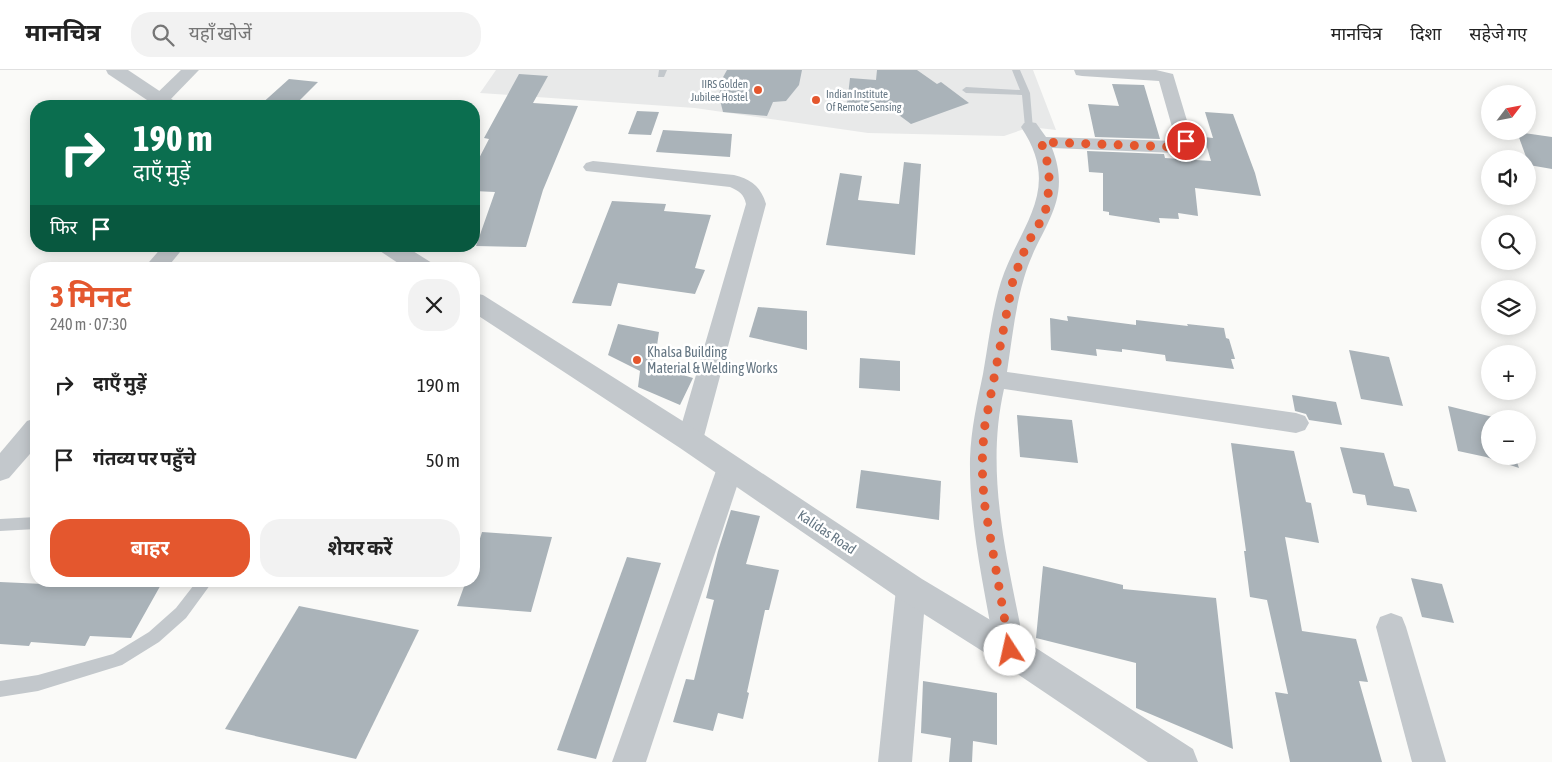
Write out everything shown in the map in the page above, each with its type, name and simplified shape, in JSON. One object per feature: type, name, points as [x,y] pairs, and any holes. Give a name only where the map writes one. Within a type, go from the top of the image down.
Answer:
[{"type":"street","points":[[115,70],[160,100]]},
{"type":"street","points":[[166,100],[191,70]]},
{"type":"street","points":[[1036,135],[1176,147],[1184,144],[1186,141],[1167,78],[1156,75],[1082,71]]},
{"type":"street","points":[[1010,650],[984,501],[982,465],[984,430],[1008,300],[1018,263],[1045,214],[1049,188],[1049,172],[1046,156],[1036,135]]},
{"type":"street","points":[[593,167],[734,181],[746,186],[754,195],[756,204],[690,440]]},
{"type":"street","points":[[160,262],[170,252]]},
{"type":"street","points":[[397,252],[413,262]]},
{"type":"street","name":"Kalidas Road","points":[[480,305],[690,440],[911,589],[1010,650],[1180,762]]},
{"type":"street","points":[[994,378],[1296,423]]},
{"type":"street","points":[[0,470],[18,452],[30,436]]},
{"type":"street","points":[[629,762],[730,468]]},
{"type":"street","points":[[895,762],[911,589]]},
{"type":"street","points":[[1391,626],[1429,762]]},
{"type":"lane","points":[[1016,70],[1026,93],[1036,135]]},
{"type":"lane","points":[[966,90],[1026,93]]},
{"type":"lane","points":[[0,525],[30,523]]},
{"type":"lane","points":[[0,689],[38,683],[117,660],[154,637],[181,613],[201,587]]},
{"type":"shaded area","name":"Indian Institute Of Remote Sensing","points":[[496,70],[1033,70],[1056,130],[1030,127],[1004,136],[868,133],[695,108],[480,93]]},
{"type":"building","name":"IIRS Golden Jubilee Hostel","points":[[727,70],[802,70],[799,85],[786,101],[773,102],[767,116],[723,112],[719,96],[722,79]]},
{"type":"building","points":[[877,70],[917,70],[937,84],[941,82],[969,103],[911,124],[888,107],[847,104],[850,78],[876,80]]},
{"type":"building","points":[[519,74],[548,76],[533,103],[578,106],[543,190],[526,247],[480,246],[480,235],[495,192],[480,191],[480,156],[489,139],[484,138]]},
{"type":"building","points":[[289,79],[318,82],[300,100],[266,100]]},
{"type":"building","points":[[1112,84],[1144,85],[1160,139],[1095,137],[1088,104],[1119,106]]},
{"type":"building","points":[[637,111],[659,112],[651,135],[628,134]]},
{"type":"building","points":[[1205,112],[1233,114],[1255,173],[1261,196],[1195,188],[1198,216],[1178,213],[1179,219],[1159,218],[1160,223],[1109,215],[1109,212],[1103,211],[1103,173],[1089,172],[1087,151],[1164,154],[1165,158],[1211,161],[1204,137],[1213,138]]},
{"type":"building","points":[[663,130],[732,134],[730,157],[656,152]]},
{"type":"building","points":[[1536,135],[1552,137],[1552,169],[1536,166],[1536,150],[1524,150],[1520,140],[1536,140]]},
{"type":"building","points":[[904,162],[921,164],[915,255],[826,245],[840,173],[862,176],[858,200],[899,204]]},
{"type":"building","points":[[612,201],[666,204],[664,211],[711,215],[695,268],[705,270],[695,294],[618,283],[611,306],[572,303]]},
{"type":"building","points":[[758,307],[807,311],[807,350],[749,337]]},
{"type":"building","points":[[1067,316],[1136,325],[1136,320],[1224,328],[1235,359],[1231,359],[1234,369],[1166,361],[1165,355],[1122,349],[1122,352],[1096,349],[1097,356],[1051,350],[1050,318],[1068,321]]},
{"type":"building","name":"Khalsa Building Material & Welding Works","points":[[618,324],[659,332],[654,366],[693,378],[680,405],[638,387],[640,371],[608,355]]},
{"type":"building","points":[[1349,350],[1389,357],[1403,406],[1361,399]]},
{"type":"building","points":[[860,358],[900,361],[900,391],[859,388]]},
{"type":"building","points":[[1292,395],[1336,402],[1342,425],[1309,420],[1306,414],[1295,411]]},
{"type":"building","points":[[1448,406],[1481,414],[1481,456],[1458,451]]},
{"type":"building","points":[[1017,415],[1072,420],[1078,463],[1020,457]]},
{"type":"building","points":[[1231,443],[1294,451],[1306,502],[1311,503],[1319,543],[1285,537],[1302,631],[1356,639],[1368,682],[1359,681],[1382,762],[1290,762],[1275,692],[1288,694],[1267,600],[1250,597],[1244,551],[1246,551]]},
{"type":"building","points":[[1340,447],[1384,453],[1394,486],[1409,489],[1417,512],[1367,505],[1365,495],[1353,493]]},
{"type":"building","points":[[861,470],[941,481],[939,520],[856,508]]},
{"type":"building","points":[[731,510],[760,516],[746,564],[779,570],[769,610],[765,610],[743,719],[718,713],[713,731],[673,722],[686,679],[694,680],[714,600],[706,598]]},
{"type":"building","points":[[482,532],[552,537],[531,612],[457,606],[464,587],[480,587],[480,538]]},
{"type":"building","points":[[627,557],[661,563],[596,759],[557,750]]},
{"type":"building","points":[[1043,566],[1123,585],[1123,589],[1216,598],[1233,749],[1136,708],[1136,663],[1036,638]]},
{"type":"building","points":[[1411,578],[1442,584],[1454,623],[1422,617]]},
{"type":"building","points":[[0,582],[30,583],[30,587],[160,587],[131,638],[90,636],[85,646],[31,642],[29,646],[0,644]]},
{"type":"building","points":[[299,606],[419,630],[356,759],[225,729]]},
{"type":"building","points":[[923,681],[997,693],[997,745],[973,741],[972,762],[949,762],[951,738],[921,733]]},
{"type":"place","name":"IIRS Golden Jubilee Hostel","points":[[758,90]]},
{"type":"place","name":"Indian Institute Of Remote Sensing","points":[[816,100]]},
{"type":"place","name":"Khalsa Building Material & Welding Works","points":[[637,360]]},
{"type":"route","points":[[1010,650],[984,501],[982,465],[984,430],[1013,280],[1018,263],[1027,244],[1045,214],[1049,188],[1049,172],[1041,142],[1176,147],[1184,144],[1186,141]]}]
